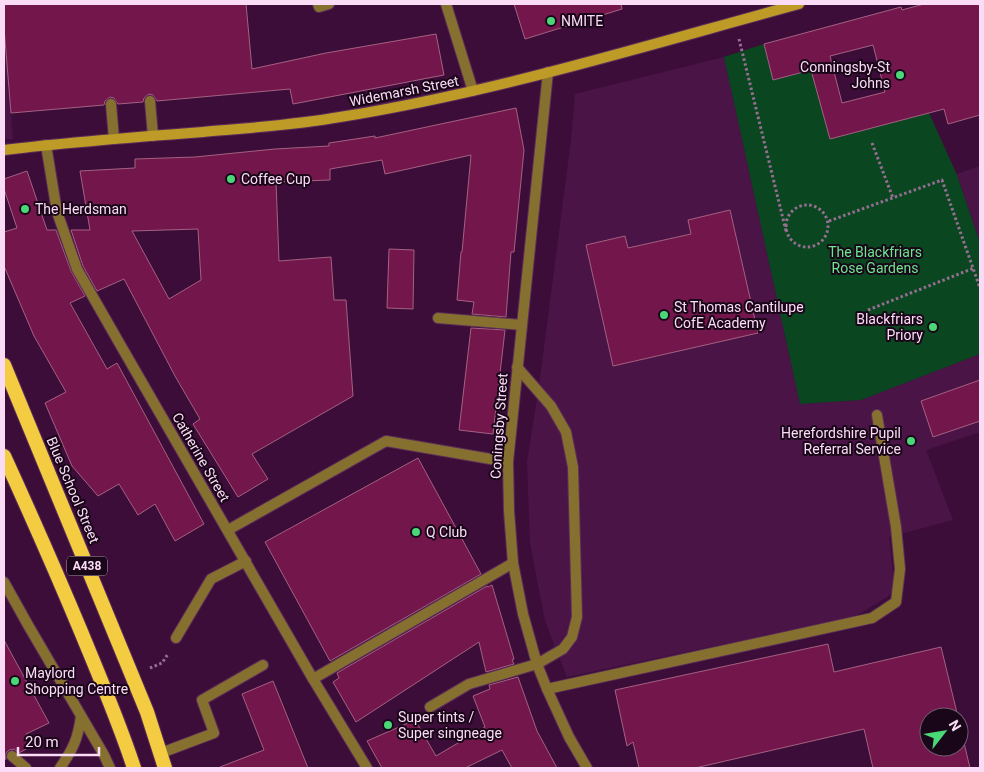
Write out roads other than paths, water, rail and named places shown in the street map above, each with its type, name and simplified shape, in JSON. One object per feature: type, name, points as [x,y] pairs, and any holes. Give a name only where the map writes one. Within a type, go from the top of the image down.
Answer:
[{"type":"highway","name":"Blue School Street","points":[[4,365],[133,676],[165,768]]},
{"type":"highway","name":"A438","points":[[4,456],[41,536],[104,688],[134,768]]},
{"type":"main road","name":"Widemarsh Street","points":[[4,150],[296,124],[373,112],[473,91],[548,72],[799,4]]},
{"type":"street","points":[[318,4],[319,7],[329,4]]},
{"type":"street","points":[[446,4],[473,91]]},
{"type":"street","name":"Coningsby Street","points":[[548,72],[508,462],[509,511],[513,563],[523,614],[537,664],[568,737],[586,768]]},
{"type":"street","points":[[150,101],[153,136]]},
{"type":"street","points":[[111,104],[114,139]]},
{"type":"street","name":"Catherine Street","points":[[46,145],[57,212],[77,269],[116,340],[313,679],[368,768]]},
{"type":"street","points":[[438,318],[522,325]]},
{"type":"street","points":[[430,707],[469,684],[537,664],[564,649],[572,637],[578,618],[573,467],[566,432],[551,406],[517,367]]},
{"type":"street","points":[[547,689],[872,618],[896,602],[900,569],[897,535],[877,415]]},
{"type":"street","points":[[228,530],[386,442],[508,462]]},
{"type":"street","points":[[176,638],[212,579],[246,561]]},
{"type":"street","points":[[313,679],[513,563]]},
{"type":"street","points":[[4,582],[104,754],[110,768]]},
{"type":"street","points":[[161,753],[214,733],[202,700],[263,665]]},
{"type":"street","points":[[60,768],[71,752],[79,732],[81,716]]},
{"type":"street","points":[[12,756],[26,768]]},
{"type":"place","name":"NMITE","points":[[551,21]]},
{"type":"place","name":"Conningsby-St Johns","points":[[900,75]]},
{"type":"place","name":"Coffee Cup","points":[[231,179]]},
{"type":"place","name":"The Herdsman","points":[[25,209]]},
{"type":"place","name":"St Thomas Cantilupe CofE Academy","points":[[664,315]]},
{"type":"place","name":"Blackfriars Priory","points":[[933,327]]},
{"type":"place","name":"Herefordshire Pupil Referral Service","points":[[911,441]]},
{"type":"place","name":"Q Club","points":[[416,532]]},
{"type":"place","name":"Maylord Shopping Centre","points":[[15,681]]},
{"type":"place","name":"Super tints / Super singneage","points":[[388,725]]},
{"type":"park label","name":"The Blackfriars Rose Gardens","points":[[875,260]]}]
